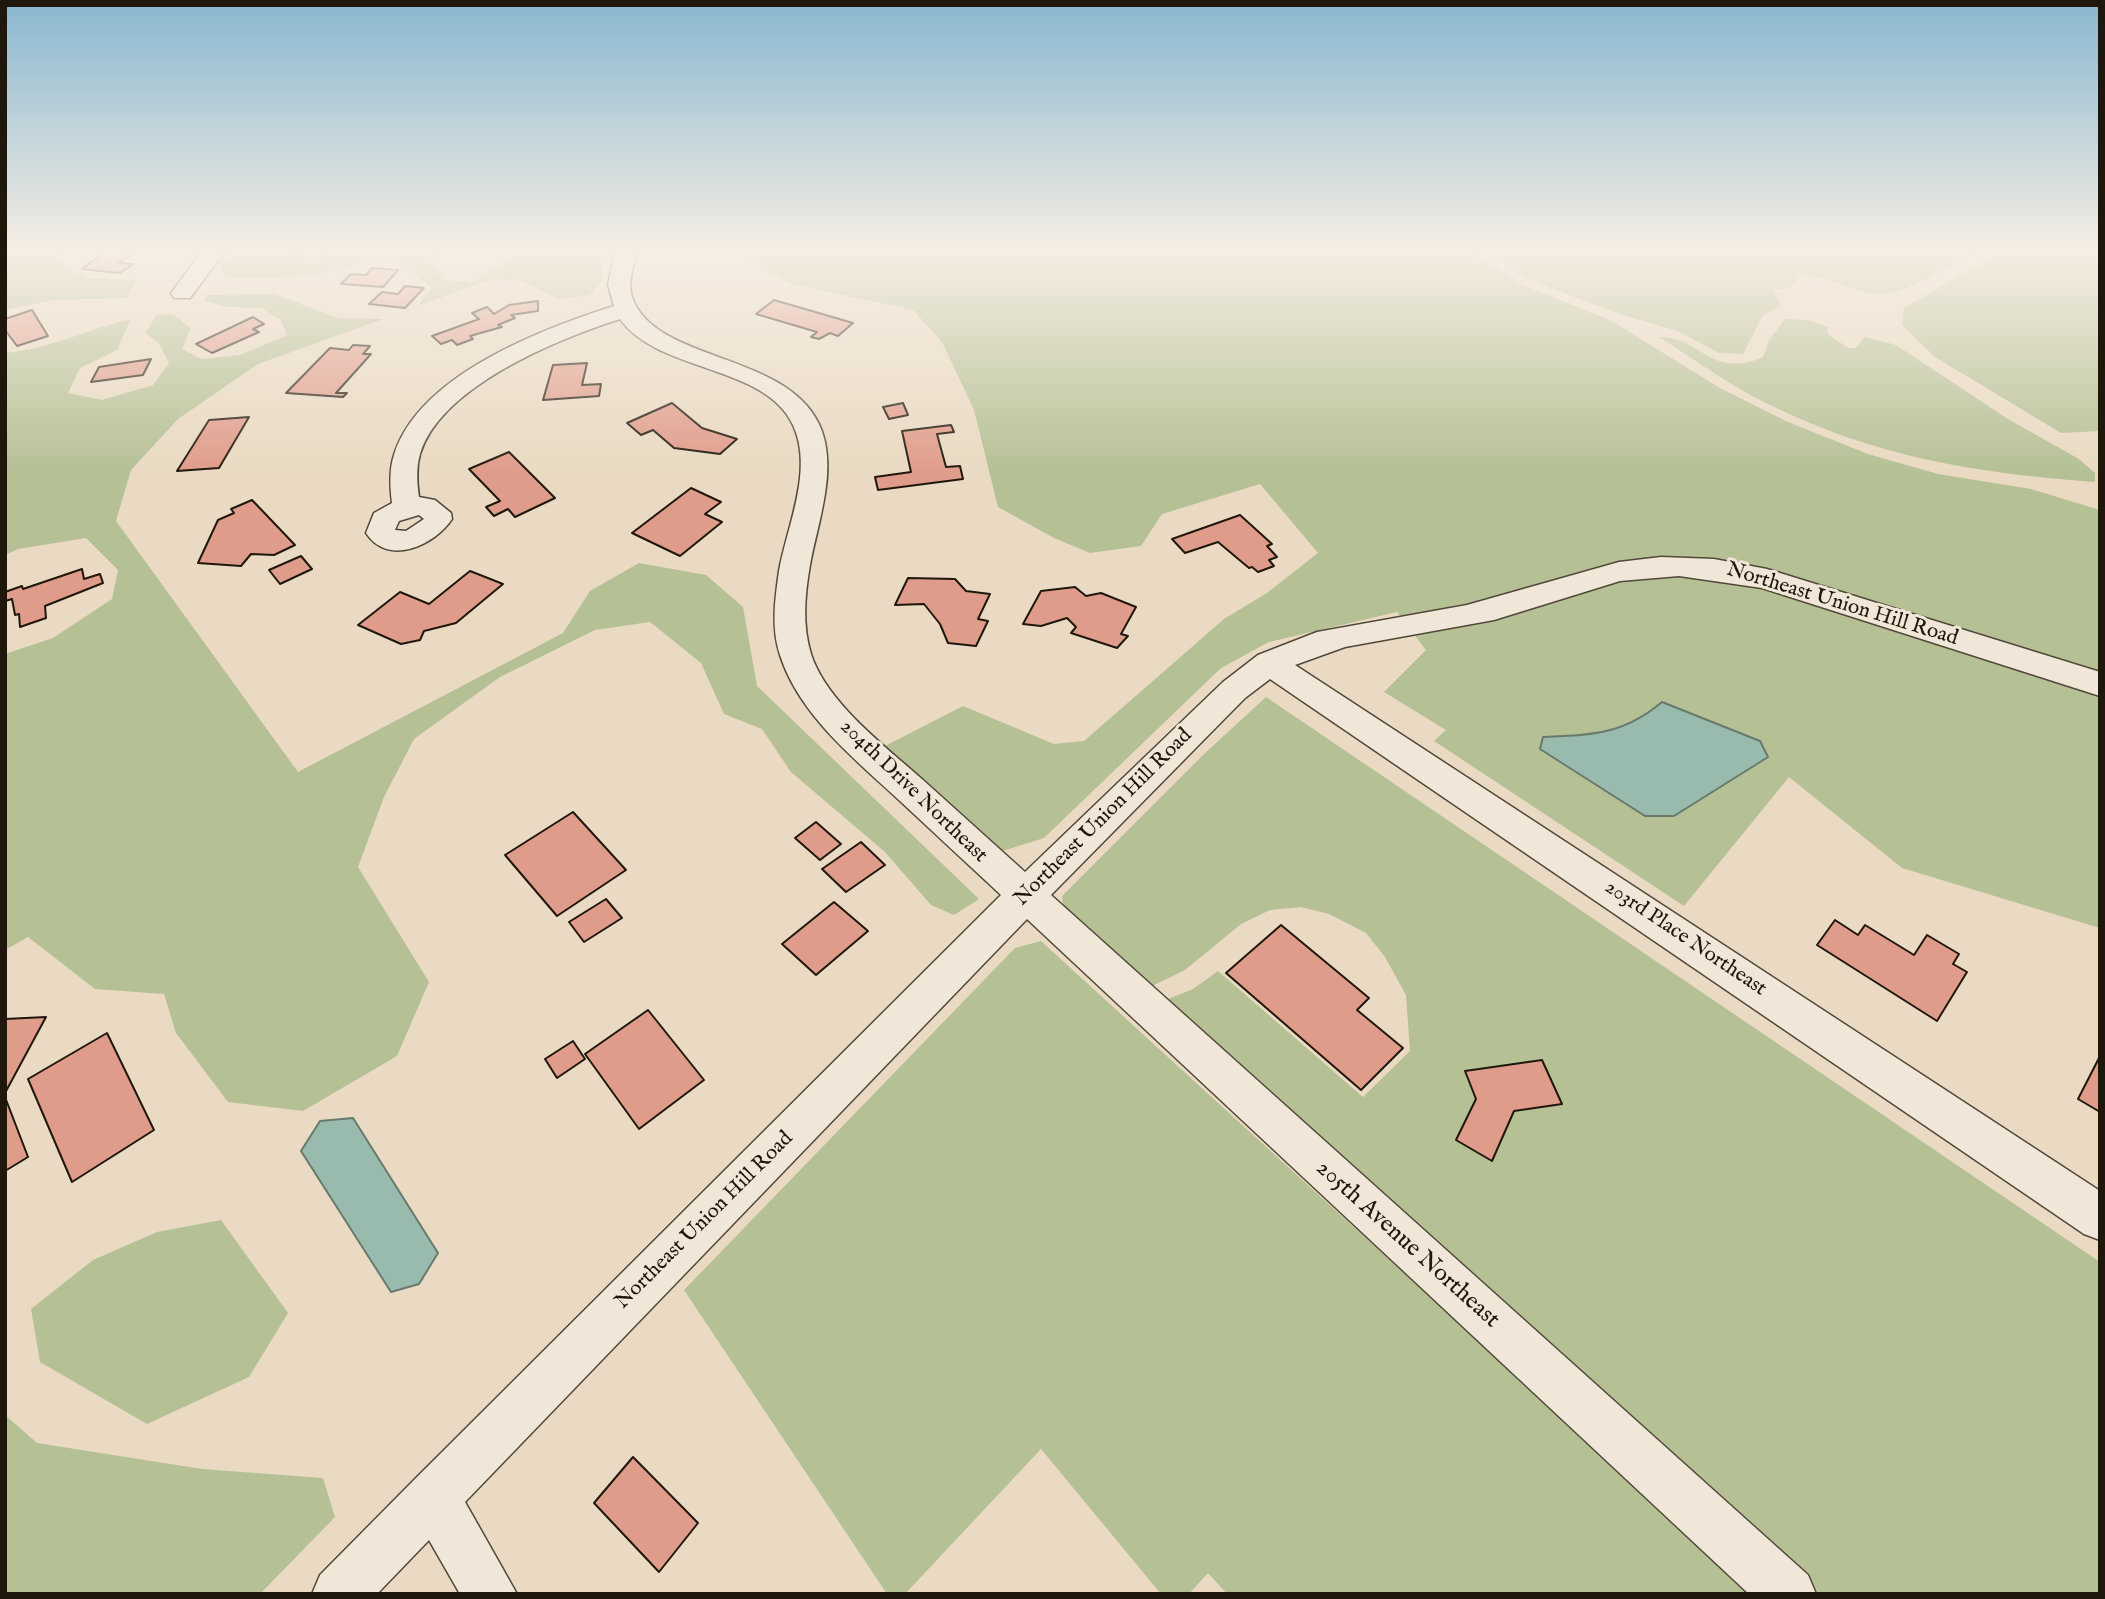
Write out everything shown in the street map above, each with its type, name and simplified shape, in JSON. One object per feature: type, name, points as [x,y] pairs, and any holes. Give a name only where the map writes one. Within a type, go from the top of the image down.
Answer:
[{"type":"street","points":[[407,507],[402,479],[409,450],[424,427],[456,393],[501,360],[539,339],[585,324]]},
{"type":"street","name":"204th Drive Northeast","points":[[642,324],[668,345],[752,376],[778,391],[805,422],[814,446],[805,522],[790,578],[790,624],[795,653],[817,695],[852,736],[1024,897]]},
{"type":"street","name":"Northeast Union Hill Road","points":[[339,1594],[1024,897],[1234,691],[1269,663],[1292,650],[1340,635],[1501,608],[1624,570],[1686,565],[1727,569],[1767,579],[2100,684]]},
{"type":"street","name":"203rd Place Northeast","points":[[1269,663],[2100,1217]]},
{"type":"street","name":"205th Avenue Northeast","points":[[1024,897],[1789,1594]]},
{"type":"street","points":[[433,1497],[490,1594]]},
{"type":"shaded area","points":[[113,324],[129,324],[117,350],[80,368],[68,393],[102,400],[153,385],[169,363],[159,343],[145,333],[151,324],[185,324],[191,328],[182,349],[201,359],[240,355],[287,335],[282,324],[370,324],[258,364],[178,419],[131,470],[116,521],[298,772],[563,633],[590,591],[639,563],[706,575],[743,607],[757,686],[979,899],[954,915],[931,905],[885,852],[791,772],[762,729],[724,714],[701,663],[650,622],[595,630],[500,677],[414,739],[384,797],[358,867],[429,982],[397,1056],[303,1111],[228,1102],[176,1033],[164,994],[95,989],[28,937],[5,950],[5,654],[53,638],[112,599],[118,570],[86,538],[18,549],[5,555],[5,353],[53,343]]},
{"type":"shaded area","points":[[925,324],[1616,324],[1720,388],[1788,422],[1868,454],[1938,474],[2031,489],[2100,510],[2100,928],[1902,868],[1789,777],[1684,906],[1434,741],[1446,730],[1384,692],[1426,650],[1397,612],[1269,642],[1221,668],[1044,838],[996,853],[883,747],[963,706],[1054,744],[1084,741],[1224,619],[1267,593],[1318,553],[1260,484],[1162,514],[1141,546],[1090,553],[1054,538],[998,507],[974,410],[942,342]]},
{"type":"shaded area","points":[[1652,324],[1759,324],[1743,354],[1719,353],[1678,331]]},
{"type":"shaded area","points":[[1781,324],[1818,324],[1828,327],[1828,334],[1848,348],[1856,348],[1865,337],[1896,345],[2008,419],[2079,459],[2095,473],[2095,482],[1966,467],[1885,449],[1845,436],[1750,395],[1659,337],[1673,338],[1706,355],[1730,363],[1745,363],[1763,357],[1769,340]]},
{"type":"shaded area","points":[[2100,324],[2100,431],[2061,433],[1935,357],[1902,325]]},
{"type":"shaded area","points":[[1266,697],[2100,1262],[2100,1594],[1810,1594],[1158,1003],[1193,989],[1218,971],[1363,1097],[1410,1051],[1406,995],[1385,957],[1366,933],[1329,914],[1301,907],[1270,910],[1241,924],[1185,970],[1144,990],[1065,918],[1062,896],[1204,754]]},
{"type":"shaded area","points":[[1662,702],[1760,741],[1768,757],[1674,816],[1645,816],[1540,749],[1543,737],[1591,734],[1620,727],[1648,713]]},
{"type":"shaded area","points":[[1041,941],[1755,1594],[1227,1594],[1208,1573],[1189,1594],[1161,1594],[1041,1449],[905,1594],[887,1594],[684,1290],[1015,948]]},
{"type":"shaded area","points":[[353,1118],[438,1253],[419,1284],[391,1292],[301,1151],[320,1121]]},
{"type":"shaded area","points":[[221,1220],[288,1313],[249,1377],[147,1424],[40,1362],[31,1309],[93,1260],[157,1232]]},
{"type":"shaded area","points":[[5,1415],[37,1443],[202,1469],[323,1478],[335,1517],[260,1594],[5,1594]]},
{"type":"building","points":[[5,324],[40,324],[48,336],[17,346],[5,330]]},
{"type":"building","points":[[239,324],[264,324],[253,329],[259,332],[212,353],[196,344]]},
{"type":"building","points":[[466,324],[501,324],[498,325],[502,327],[470,336],[473,339],[457,345],[452,340],[441,344],[432,336]]},
{"type":"building","points":[[789,324],[852,324],[838,336],[830,333],[819,339],[811,337],[817,332]]},
{"type":"building","points":[[353,345],[370,346],[363,354],[371,354],[336,393],[347,393],[343,397],[286,393],[330,348],[349,350]]},
{"type":"building","points":[[151,359],[143,375],[91,382],[99,367]]},
{"type":"building","points":[[587,363],[582,385],[601,384],[599,396],[543,400],[553,365]]},
{"type":"building","points":[[672,403],[702,428],[737,439],[720,454],[674,448],[653,430],[641,435],[627,423]]},
{"type":"building","points":[[903,403],[908,415],[889,419],[883,407]]},
{"type":"building","points":[[249,417],[219,468],[177,471],[209,420]]},
{"type":"building","points":[[951,425],[954,432],[937,434],[946,467],[960,466],[963,479],[878,490],[875,477],[911,472],[902,431]]},
{"type":"building","points":[[509,452],[555,498],[515,517],[508,509],[494,516],[486,507],[500,501],[469,469]]},
{"type":"building","points":[[691,488],[721,502],[705,514],[722,522],[680,556],[632,533]]},
{"type":"building","points":[[252,500],[295,545],[274,555],[251,554],[241,566],[198,563],[218,520],[234,513],[231,509]]},
{"type":"building","points":[[1240,515],[1272,544],[1267,546],[1277,557],[1269,560],[1274,566],[1258,572],[1252,567],[1249,568],[1218,542],[1185,553],[1172,539]]},
{"type":"building","points":[[301,556],[312,569],[280,584],[269,570]]},
{"type":"building","points":[[82,569],[84,579],[100,574],[103,583],[45,606],[46,618],[20,627],[19,614],[15,615],[12,599],[5,601],[5,592],[22,586],[23,589]]},
{"type":"building","points":[[470,571],[503,584],[456,623],[424,631],[420,640],[401,644],[358,625],[400,592],[429,604]]},
{"type":"building","points":[[908,578],[955,579],[966,591],[990,594],[978,619],[988,621],[976,646],[948,643],[940,624],[924,604],[895,605]]},
{"type":"building","points":[[1075,587],[1086,596],[1101,593],[1136,607],[1121,634],[1128,636],[1117,648],[1071,633],[1076,627],[1067,618],[1041,626],[1023,624],[1041,591]]},
{"type":"building","points":[[573,812],[626,870],[557,916],[505,855]]},
{"type":"building","points":[[816,822],[841,844],[820,860],[795,838]]},
{"type":"building","points":[[861,842],[885,865],[846,892],[822,869]]},
{"type":"building","points":[[606,899],[622,918],[584,942],[569,922]]},
{"type":"building","points":[[834,902],[868,931],[816,975],[782,944]]},
{"type":"building","points":[[1835,920],[1858,935],[1865,925],[1914,955],[1927,935],[1959,954],[1953,964],[1967,972],[1937,1021],[1817,945]]},
{"type":"building","points":[[1281,925],[1369,998],[1357,1010],[1403,1048],[1361,1090],[1226,973]]},
{"type":"building","points":[[648,1010],[704,1080],[639,1129],[585,1054]]},
{"type":"building","points":[[46,1017],[5,1093],[5,1019]]},
{"type":"building","points":[[107,1033],[154,1130],[72,1182],[28,1079]]},
{"type":"building","points":[[573,1041],[585,1059],[557,1078],[545,1059]]},
{"type":"building","points":[[2100,1058],[2100,1112],[2078,1099]]},
{"type":"building","points":[[1542,1060],[1562,1104],[1514,1111],[1492,1161],[1456,1140],[1476,1099],[1465,1071]]},
{"type":"building","points":[[5,1097],[28,1157],[5,1171]]},
{"type":"building","points":[[633,1457],[698,1523],[659,1572],[594,1503]]}]
